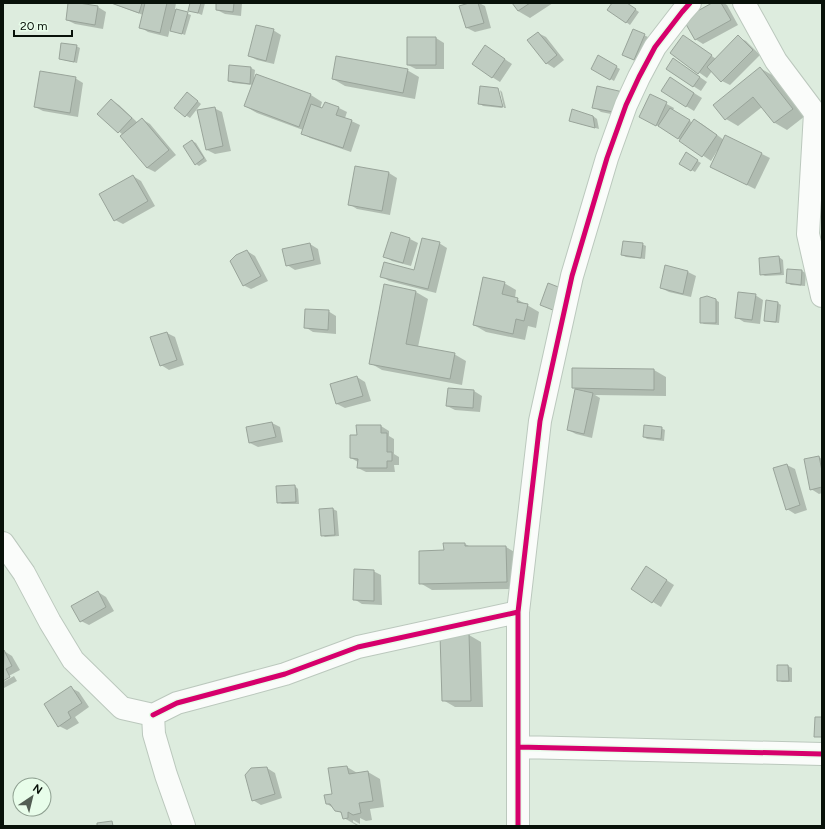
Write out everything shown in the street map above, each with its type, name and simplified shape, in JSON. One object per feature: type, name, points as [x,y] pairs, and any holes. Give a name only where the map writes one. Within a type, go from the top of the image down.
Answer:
[{"type":"street","points":[[518,826],[518,612],[540,421],[572,276],[607,158],[626,105],[655,47],[690,3]]},
{"type":"street","points":[[744,3],[776,61],[818,117],[808,234],[822,296]]},
{"type":"street","points":[[3,543],[24,573],[50,622],[73,660],[122,708],[153,715],[177,703],[285,674],[358,647],[518,612]]},
{"type":"street","points":[[153,715],[154,734],[166,775],[184,826]]},
{"type":"street","points":[[518,747],[822,754]]},
{"type":"building","points":[[68,3],[98,6],[95,25],[66,20]]},
{"type":"building","points":[[111,3],[142,3],[139,13]]},
{"type":"building","points":[[145,3],[167,3],[160,33],[139,28]]},
{"type":"building","points":[[190,3],[201,3],[198,13],[188,11]]},
{"type":"building","points":[[216,3],[234,3],[233,12],[216,10]]},
{"type":"building","points":[[469,3],[478,3],[484,23],[466,28],[459,6]]},
{"type":"building","points":[[512,3],[530,3],[518,11]]},
{"type":"building","points":[[612,3],[627,3],[636,9],[626,23],[607,10]]},
{"type":"building","points":[[712,3],[721,3],[731,20],[695,40],[683,19]]},
{"type":"building","points":[[176,9],[188,12],[182,34],[170,31]]},
{"type":"building","points":[[256,25],[274,29],[266,61],[248,56]]},
{"type":"building","points":[[633,29],[645,34],[634,60],[622,55]]},
{"type":"building","points":[[538,32],[557,55],[546,64],[527,40]]},
{"type":"building","points":[[683,35],[712,55],[698,74],[670,53]]},
{"type":"building","points":[[738,35],[753,50],[721,82],[707,67]]},
{"type":"building","points":[[407,37],[436,37],[436,65],[407,65]]},
{"type":"building","points":[[61,43],[77,45],[74,62],[59,59]]},
{"type":"building","points":[[485,45],[505,59],[492,78],[472,64]]},
{"type":"building","points":[[598,55],[617,66],[610,80],[591,69]]},
{"type":"building","points":[[336,56],[408,69],[403,93],[332,79]]},
{"type":"building","points":[[673,58],[700,77],[693,87],[666,69]]},
{"type":"building","points":[[229,65],[251,67],[250,84],[228,81]]},
{"type":"building","points":[[760,67],[793,109],[774,123],[753,97],[725,120],[713,105]]},
{"type":"building","points":[[40,71],[76,77],[70,113],[34,107]]},
{"type":"building","points":[[256,74],[311,94],[299,127],[244,106]]},
{"type":"building","points":[[670,77],[694,93],[686,107],[661,91]]},
{"type":"building","points":[[480,86],[498,88],[503,107],[478,104]]},
{"type":"building","points":[[597,86],[623,92],[619,113],[592,108]]},
{"type":"building","points":[[187,92],[198,101],[185,117],[174,108]]},
{"type":"building","points":[[650,94],[667,102],[656,126],[639,117]]},
{"type":"building","points":[[111,99],[132,118],[118,133],[97,114]]},
{"type":"building","points":[[325,102],[339,107],[336,115],[352,120],[343,148],[301,134],[311,104],[322,108]]},
{"type":"building","points":[[215,107],[223,146],[206,150],[197,110]]},
{"type":"building","points":[[670,108],[690,120],[678,139],[658,126]]},
{"type":"building","points":[[572,109],[593,116],[595,128],[569,121]]},
{"type":"building","points":[[142,118],[169,150],[147,168],[120,136]]},
{"type":"building","points":[[694,119],[717,135],[702,157],[679,141]]},
{"type":"building","points":[[725,135],[762,153],[747,185],[710,167]]},
{"type":"building","points":[[192,140],[204,158],[195,165],[183,146]]},
{"type":"building","points":[[686,152],[698,160],[691,171],[679,164]]},
{"type":"building","points":[[355,166],[389,172],[382,211],[348,205]]},
{"type":"building","points":[[133,175],[148,201],[114,221],[99,194]]},
{"type":"building","points":[[391,232],[410,238],[403,263],[383,257]]},
{"type":"building","points":[[422,238],[440,242],[428,289],[380,277],[384,262],[414,270]]},
{"type":"building","points":[[623,241],[643,243],[641,258],[621,255]]},
{"type":"building","points":[[310,243],[314,260],[286,266],[282,249]]},
{"type":"building","points":[[247,250],[261,276],[243,286],[230,261],[236,255]]},
{"type":"building","points":[[779,256],[781,273],[760,275],[759,258]]},
{"type":"building","points":[[665,265],[688,271],[683,294],[660,288]]},
{"type":"building","points":[[787,269],[802,270],[801,285],[786,283]]},
{"type":"building","points":[[483,277],[505,282],[502,294],[518,298],[517,302],[528,304],[524,321],[516,319],[513,334],[473,325]]},
{"type":"building","points":[[548,283],[566,290],[558,312],[540,305]]},
{"type":"building","points":[[384,284],[416,291],[406,344],[455,353],[450,379],[369,364]]},
{"type":"building","points":[[738,292],[756,294],[752,320],[735,318]]},
{"type":"building","points":[[707,296],[716,299],[716,323],[700,323],[700,298]]},
{"type":"building","points":[[766,300],[778,302],[776,322],[764,321]]},
{"type":"building","points":[[305,309],[329,310],[328,330],[304,328]]},
{"type":"building","points":[[167,332],[177,360],[160,366],[150,337]]},
{"type":"building","points":[[572,368],[654,369],[654,390],[572,388]]},
{"type":"building","points":[[357,376],[363,396],[336,404],[330,384]]},
{"type":"building","points":[[448,388],[474,390],[473,408],[446,406]]},
{"type":"building","points":[[575,389],[593,393],[584,434],[567,430]]},
{"type":"building","points":[[272,422],[276,437],[249,443],[246,427]]},
{"type":"building","points":[[356,425],[381,425],[381,433],[387,433],[387,452],[392,452],[392,461],[387,461],[387,468],[357,468],[358,459],[350,458],[350,435],[357,435]]},
{"type":"building","points":[[644,425],[662,427],[661,439],[643,437]]},
{"type":"building","points":[[819,456],[822,471],[822,487],[810,490],[804,459]]},
{"type":"building","points":[[787,464],[800,505],[786,510],[773,468]]},
{"type":"building","points":[[295,485],[296,502],[277,503],[276,486]]},
{"type":"building","points":[[333,508],[335,535],[321,536],[319,509]]},
{"type":"building","points":[[443,543],[465,543],[465,546],[506,546],[507,582],[419,584],[419,551],[444,550]]},
{"type":"building","points":[[646,566],[667,580],[652,603],[631,589]]},
{"type":"building","points":[[354,569],[374,570],[374,601],[353,600]]},
{"type":"building","points":[[98,591],[106,607],[80,622],[71,606]]},
{"type":"building","points":[[469,634],[471,701],[442,701],[440,635]]},
{"type":"building","points":[[4,650],[12,666],[6,669],[10,677],[3,681]]},
{"type":"building","points":[[777,665],[788,665],[789,681],[777,681]]},
{"type":"building","points":[[71,686],[82,703],[68,712],[71,718],[58,727],[44,704]]},
{"type":"building","points":[[815,717],[822,717],[822,737],[814,737]]},
{"type":"building","points":[[347,766],[349,774],[368,771],[373,801],[359,803],[361,813],[353,815],[348,812],[348,818],[343,819],[341,812],[335,811],[330,804],[326,804],[324,795],[332,794],[328,768]]},
{"type":"building","points":[[267,767],[275,794],[252,801],[245,775],[251,768]]},
{"type":"building","points":[[112,821],[113,826],[97,826],[97,823]]},
{"type":"cycle path","points":[[518,826],[518,612],[540,421],[572,276],[607,158],[626,105],[655,47],[690,3]]},
{"type":"cycle path","points":[[153,715],[177,703],[285,674],[358,647],[518,612]]},
{"type":"cycle path","points":[[518,747],[822,754]]}]
